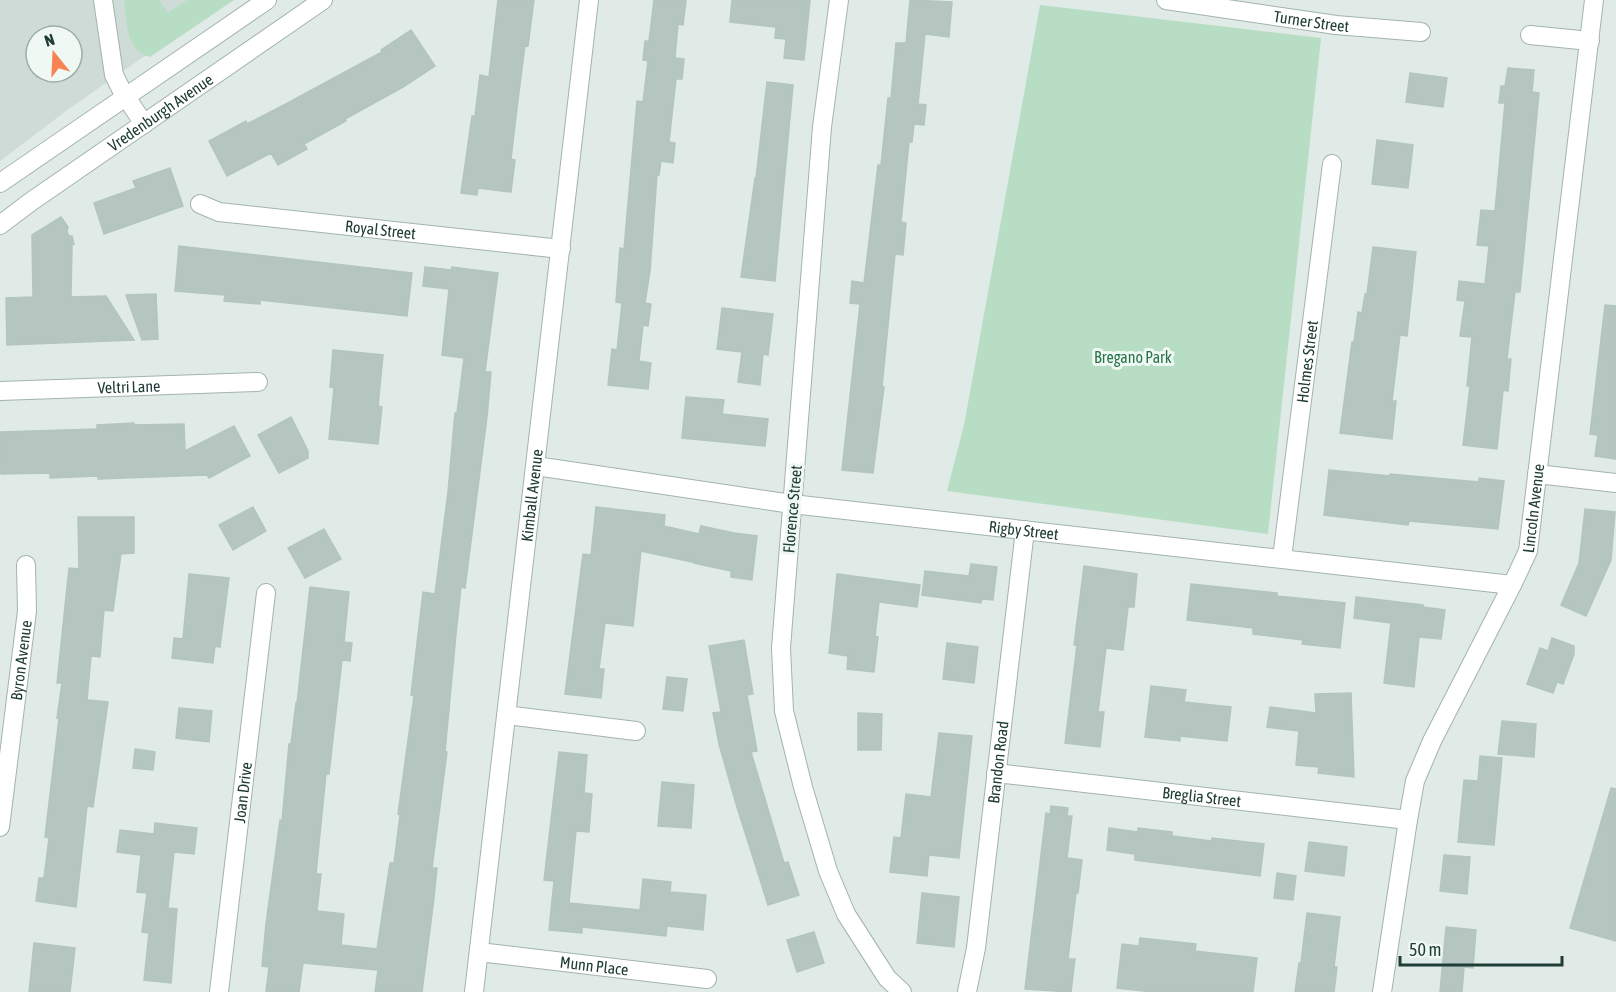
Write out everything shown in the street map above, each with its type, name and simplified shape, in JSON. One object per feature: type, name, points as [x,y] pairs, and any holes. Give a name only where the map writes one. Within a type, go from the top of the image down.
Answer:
[{"type":"street","points":[[103,0],[114,75],[144,124]]},
{"type":"street","name":"Vredenburgh Avenue","points":[[0,183],[267,0]]},
{"type":"street","name":"Vredenburgh Avenue","points":[[0,225],[323,0]]},
{"type":"street","name":"Kimball Avenue","points":[[474,992],[589,0]]},
{"type":"street","name":"Florence Street","points":[[839,0],[822,127],[792,504],[781,648],[784,711],[803,787],[828,871],[846,914],[887,978],[903,992]]},
{"type":"street","name":"Turner Street","points":[[1166,0],[1336,25],[1421,32]]},
{"type":"street","name":"Lincoln Avenue","points":[[1382,992],[1416,781],[1432,741],[1528,551],[1594,0]]},
{"type":"street","points":[[1530,35],[1590,41]]},
{"type":"street","name":"Holmes Street","points":[[1282,558],[1332,164]]},
{"type":"street","name":"Royal Street","points":[[200,204],[219,212],[561,249]]},
{"type":"street","name":"Veltri Lane","points":[[0,391],[258,382]]},
{"type":"street","name":"Rigby Street","points":[[536,466],[792,504],[1512,585]]},
{"type":"street","points":[[1537,474],[1616,483]]},
{"type":"street","name":"Brandon Road","points":[[967,992],[976,948],[1024,530]]},
{"type":"street","name":"Byron Avenue","points":[[0,827],[27,611],[26,566]]},
{"type":"street","name":"Joan Drive","points":[[219,992],[266,593]]},
{"type":"street","points":[[506,715],[636,731]]},
{"type":"street","name":"Breglia Street","points":[[996,773],[1408,820]]},
{"type":"street","name":"Munn Place","points":[[479,952],[707,979]]},
{"type":"shaded area","points":[[0,0],[225,0],[70,108],[0,161]]},
{"type":"green space","points":[[124,0],[159,0],[168,13],[187,0],[234,0],[150,57],[136,49],[132,42],[127,26]]},
{"type":"green space","name":"Bregano Park","points":[[1040,5],[1321,38],[1268,534],[947,491],[964,425]]},
{"type":"building","points":[[498,0],[534,0],[528,46],[525,45],[517,108],[511,159],[515,160],[511,192],[478,188],[477,195],[461,193],[480,75],[489,77]]},
{"type":"building","points":[[654,0],[686,0],[683,25],[678,24],[675,58],[684,59],[682,79],[676,79],[669,142],[675,143],[673,163],[661,161],[659,175],[657,175],[650,271],[645,303],[651,304],[648,326],[643,325],[639,361],[651,363],[648,389],[608,385],[612,349],[617,350],[622,303],[616,302],[620,248],[624,249],[637,101],[643,102],[648,61],[643,60],[645,41],[649,41]]},
{"type":"building","points":[[732,0],[810,0],[804,60],[784,58],[786,39],[775,38],[776,27],[730,22]]},
{"type":"building","points":[[910,0],[952,2],[949,37],[925,34],[918,104],[926,105],[924,125],[914,124],[912,142],[909,142],[901,222],[906,223],[903,255],[895,254],[882,387],[884,387],[873,473],[842,470],[860,304],[850,303],[852,281],[864,283],[878,165],[881,165],[888,98],[891,98],[896,43],[906,43]]},
{"type":"building","points":[[411,30],[435,66],[304,144],[307,149],[278,165],[271,153],[227,176],[209,141],[246,121],[247,124],[284,105],[382,52],[381,50]]},
{"type":"building","points":[[1508,68],[1534,70],[1532,92],[1539,93],[1520,292],[1515,292],[1507,359],[1511,359],[1508,391],[1503,390],[1497,449],[1463,445],[1470,386],[1467,386],[1472,337],[1460,336],[1465,301],[1457,300],[1459,281],[1485,284],[1489,246],[1477,245],[1481,210],[1495,211],[1505,103],[1499,103],[1501,86],[1505,86]]},
{"type":"building","points":[[1410,73],[1447,78],[1443,107],[1406,102]]},
{"type":"building","points":[[767,82],[793,85],[775,281],[741,277]]},
{"type":"building","points":[[1377,140],[1413,145],[1408,188],[1372,184]]},
{"type":"building","points":[[170,168],[183,206],[104,234],[94,203],[136,188],[133,181]]},
{"type":"building","points":[[61,217],[68,227],[67,232],[69,236],[72,236],[74,244],[72,245],[71,297],[106,296],[134,340],[7,345],[6,298],[33,297],[32,235]]},
{"type":"building","points":[[179,246],[412,273],[407,316],[260,300],[260,304],[224,301],[225,295],[175,291]]},
{"type":"building","points":[[1373,247],[1416,252],[1407,336],[1400,335],[1392,401],[1396,401],[1392,439],[1340,433],[1352,342],[1354,342],[1358,312],[1362,313],[1365,294],[1367,294]]},
{"type":"building","points":[[425,267],[451,270],[452,267],[498,273],[485,372],[491,372],[487,417],[465,588],[461,587],[445,752],[447,752],[432,868],[437,868],[422,992],[375,992],[378,970],[303,963],[299,992],[266,992],[269,967],[262,966],[266,924],[280,820],[282,821],[289,744],[291,744],[297,703],[310,587],[349,592],[344,642],[352,643],[350,661],[342,660],[329,774],[326,774],[316,874],[321,874],[317,911],[344,914],[341,945],[377,949],[390,863],[394,863],[400,815],[398,814],[414,696],[411,695],[423,592],[435,594],[455,413],[457,413],[464,358],[442,355],[449,289],[423,286]]},
{"type":"building","points":[[156,294],[158,339],[142,340],[126,295]]},
{"type":"building","points":[[1605,305],[1616,306],[1616,459],[1595,456],[1598,435],[1590,434]]},
{"type":"building","points":[[722,308],[773,314],[768,355],[763,354],[760,385],[738,382],[742,352],[717,349]]},
{"type":"building","points":[[333,350],[383,355],[378,406],[382,407],[378,444],[329,439],[334,388],[330,387]]},
{"type":"building","points":[[686,397],[724,400],[722,414],[768,419],[765,446],[682,438]]},
{"type":"building","points":[[291,417],[308,451],[308,458],[279,473],[258,435]]},
{"type":"building","points":[[134,423],[134,425],[184,424],[185,451],[234,426],[250,456],[209,478],[207,475],[98,479],[98,476],[50,478],[50,473],[1,474],[0,432],[97,429],[97,425]]},
{"type":"building","points":[[1329,470],[1479,482],[1479,478],[1504,481],[1498,529],[1409,521],[1408,525],[1324,515]]},
{"type":"building","points":[[253,507],[266,531],[233,550],[219,525]]},
{"type":"building","points":[[596,507],[665,515],[664,526],[699,534],[701,526],[757,536],[752,580],[731,577],[731,571],[694,563],[692,556],[692,562],[641,551],[633,626],[605,623],[599,669],[604,669],[601,698],[565,694],[583,554],[591,555]]},
{"type":"building","points":[[1585,509],[1615,512],[1611,560],[1586,616],[1561,605],[1579,563]]},
{"type":"building","points":[[78,517],[134,517],[134,553],[121,554],[113,611],[104,610],[100,657],[91,656],[87,700],[108,702],[93,807],[87,806],[76,907],[36,901],[39,878],[44,878],[49,838],[45,837],[59,718],[57,718],[62,683],[57,683],[69,568],[79,569]]},
{"type":"building","points":[[324,529],[341,559],[305,578],[288,548]]},
{"type":"building","points":[[971,564],[997,567],[993,600],[982,599],[981,603],[922,595],[925,571],[969,576]]},
{"type":"building","points":[[1084,566],[1137,574],[1134,607],[1128,607],[1123,650],[1106,648],[1098,712],[1104,712],[1100,747],[1065,743]]},
{"type":"building","points":[[189,574],[229,578],[220,647],[215,646],[213,663],[172,658],[174,638],[183,639]]},
{"type":"building","points":[[837,574],[920,585],[917,607],[879,602],[874,672],[847,669],[848,656],[829,653]]},
{"type":"building","points":[[1191,584],[1345,603],[1340,648],[1302,644],[1303,640],[1253,634],[1253,628],[1187,620]]},
{"type":"building","points":[[1356,597],[1445,610],[1441,639],[1419,637],[1414,687],[1384,683],[1391,623],[1354,618]]},
{"type":"building","points":[[1552,638],[1574,646],[1574,654],[1563,684],[1557,682],[1553,693],[1527,684],[1540,648],[1548,651]]},
{"type":"building","points":[[744,640],[753,694],[747,695],[757,751],[751,752],[784,863],[788,862],[799,895],[768,905],[736,804],[713,713],[721,712],[709,646]]},
{"type":"building","points":[[947,643],[978,647],[974,683],[943,679]]},
{"type":"building","points":[[667,677],[687,679],[683,711],[663,709]]},
{"type":"building","points":[[1151,686],[1186,690],[1184,702],[1231,707],[1227,741],[1180,736],[1180,741],[1145,737]]},
{"type":"building","points":[[1351,693],[1354,777],[1318,773],[1319,767],[1296,765],[1299,731],[1267,727],[1270,707],[1316,713],[1315,694]]},
{"type":"building","points":[[179,708],[212,711],[209,742],[176,738]]},
{"type":"building","points":[[858,713],[882,714],[881,750],[858,750]]},
{"type":"building","points":[[1502,721],[1536,724],[1534,757],[1498,754]]},
{"type":"building","points":[[939,733],[972,736],[959,858],[929,855],[927,876],[890,872],[894,837],[901,838],[906,794],[931,797]]},
{"type":"building","points":[[135,749],[155,752],[153,770],[133,768]]},
{"type":"building","points":[[559,752],[587,755],[584,793],[592,794],[589,832],[576,831],[569,903],[640,910],[643,879],[671,882],[670,892],[706,895],[703,930],[667,926],[666,936],[582,927],[582,933],[549,930],[554,881],[544,880]]},
{"type":"building","points":[[1480,756],[1502,758],[1494,845],[1458,842],[1464,780],[1478,781]]},
{"type":"building","points":[[662,782],[694,785],[691,828],[658,826]]},
{"type":"building","points":[[1611,788],[1616,789],[1616,941],[1570,928]]},
{"type":"building","points":[[1051,806],[1068,808],[1067,816],[1072,816],[1067,858],[1082,860],[1068,959],[1075,959],[1071,992],[1025,989],[1046,813],[1050,814]]},
{"type":"building","points":[[155,823],[197,828],[194,854],[174,852],[168,908],[177,909],[171,983],[144,980],[149,933],[142,932],[147,893],[137,892],[141,855],[117,852],[120,830],[154,834]]},
{"type":"building","points":[[1109,828],[1138,832],[1138,828],[1172,832],[1172,836],[1264,844],[1260,876],[1135,860],[1135,854],[1107,850]]},
{"type":"building","points":[[1309,842],[1347,847],[1344,876],[1305,871]]},
{"type":"building","points":[[1444,855],[1470,857],[1467,894],[1440,891]]},
{"type":"building","points":[[1277,873],[1296,876],[1293,900],[1274,898]]},
{"type":"building","points":[[922,893],[959,897],[954,947],[917,943]]},
{"type":"building","points":[[1307,913],[1340,917],[1334,967],[1337,967],[1334,992],[1295,992]]},
{"type":"building","points":[[1446,927],[1476,930],[1473,968],[1464,967],[1462,992],[1440,992]]},
{"type":"building","points":[[814,932],[824,963],[797,972],[787,940]]},
{"type":"building","points":[[1140,938],[1196,944],[1195,951],[1257,958],[1253,992],[1153,992],[1117,988],[1122,944],[1139,946]]},
{"type":"building","points":[[34,943],[75,948],[70,992],[29,992]]}]
